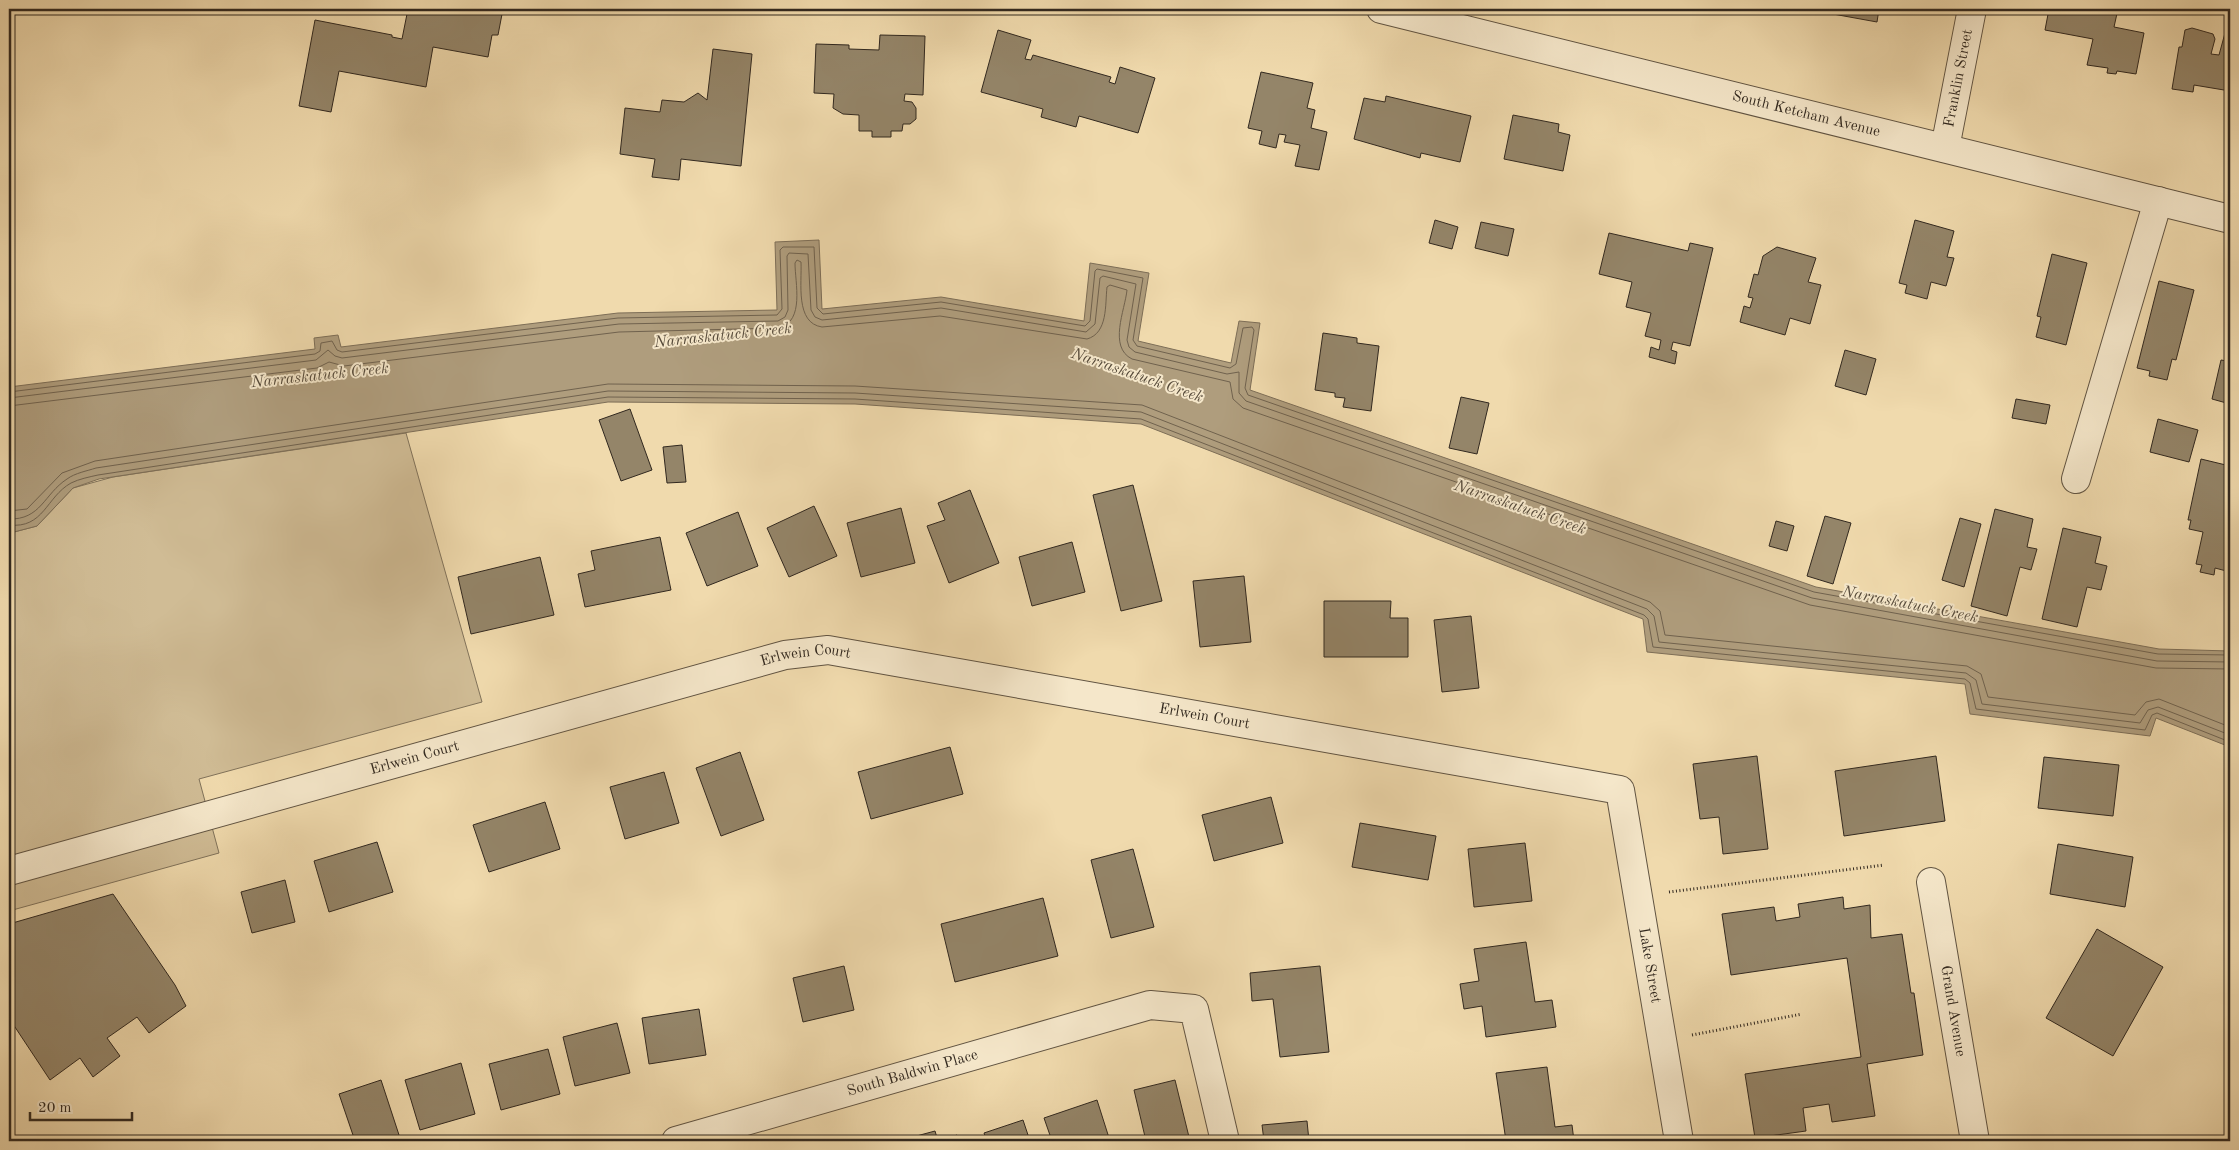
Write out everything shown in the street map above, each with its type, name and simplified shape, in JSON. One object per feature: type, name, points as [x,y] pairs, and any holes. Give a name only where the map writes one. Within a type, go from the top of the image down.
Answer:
[{"type":"street","name":"Franklin Street","points":[[1945,148],[1972,9]]},
{"type":"street","name":"South Ketcham Avenue","points":[[1393,10],[2230,219]]},
{"type":"street","points":[[2076,479],[2158,201]]},
{"type":"street","name":"Erlwein Court","points":[[9,871],[785,655],[828,650],[1620,790]]},
{"type":"street","name":"Lake Street","points":[[1620,790],[1679,1141]]},
{"type":"street","name":"Grand Avenue","points":[[1931,882],[1975,1141]]},
{"type":"street","name":"South Baldwin Place","points":[[676,1141],[1150,1005],[1194,1009],[1225,1141]]},
{"type":"path","points":[[1638,896],[1884,865]]},
{"type":"path","points":[[1662,1039],[1802,1014]]},
{"type":"shaded area","points":[[406,433],[482,702],[199,779],[219,853],[9,911],[9,529],[14,532],[37,526],[73,488],[113,477]]},
{"type":"water","name":"Narraskatuck Creek","points":[[819,240],[822,309],[941,297],[1084,321],[1090,263],[1149,273],[1138,341],[1231,363],[1239,321],[1260,323],[1250,390],[1816,587],[2159,649],[2230,651],[2230,747],[2156,718],[2150,736],[1970,714],[1965,684],[1647,652],[1643,619],[1141,424],[855,404],[608,402],[99,479],[73,488],[37,526],[14,532],[9,529],[9,387],[315,349],[314,338],[338,335],[341,347],[618,313],[777,310],[775,242]]},
{"type":"building","points":[[408,9],[503,9],[498,35],[492,35],[488,57],[433,47],[426,87],[339,71],[331,112],[299,106],[315,20],[392,35],[392,37],[402,39]]},
{"type":"building","points":[[1834,9],[1879,9],[1877,22],[1833,14]]},
{"type":"building","points":[[2049,9],[2118,9],[2114,27],[2144,33],[2136,74],[2117,71],[2116,74],[2107,73],[2108,68],[2087,65],[2093,39],[2045,30]]},
{"type":"building","points":[[2228,22],[2230,22],[2230,91],[2194,85],[2193,92],[2172,89],[2179,47],[2182,47],[2185,30],[2192,28],[2213,34],[2215,39],[2211,54],[2219,55]]},
{"type":"building","points":[[998,30],[1031,40],[1025,59],[1031,60],[1033,55],[1111,77],[1109,82],[1115,84],[1120,67],[1155,78],[1138,133],[1079,116],[1076,127],[1041,117],[1043,109],[981,92]]},
{"type":"building","points":[[880,35],[925,36],[923,95],[905,94],[904,101],[912,102],[916,108],[916,119],[910,124],[903,124],[902,131],[891,131],[891,137],[872,137],[872,131],[859,131],[859,115],[843,114],[833,108],[834,94],[814,93],[816,44],[849,45],[849,49],[879,50]]},
{"type":"building","points":[[713,49],[752,54],[741,166],[681,159],[679,180],[652,177],[655,159],[620,154],[625,108],[660,112],[662,100],[684,102],[698,93],[707,100]]},
{"type":"building","points":[[1261,72],[1313,83],[1307,108],[1315,110],[1311,128],[1327,132],[1319,170],[1295,166],[1300,145],[1284,142],[1286,135],[1279,134],[1276,148],[1259,144],[1262,131],[1248,128]]},
{"type":"building","points":[[1386,96],[1471,116],[1460,162],[1421,153],[1420,158],[1354,139],[1364,98],[1385,102]]},
{"type":"building","points":[[1513,115],[1559,124],[1558,132],[1570,135],[1563,171],[1504,159]]},
{"type":"building","points":[[1435,220],[1458,227],[1452,249],[1429,243]]},
{"type":"building","points":[[1915,220],[1954,231],[1947,257],[1954,258],[1946,286],[1931,282],[1927,299],[1905,293],[1907,285],[1899,283]]},
{"type":"building","points":[[1481,222],[1514,229],[1508,256],[1475,248]]},
{"type":"building","points":[[1609,233],[1688,251],[1690,243],[1713,248],[1690,346],[1673,342],[1671,350],[1677,352],[1675,364],[1649,357],[1651,347],[1659,350],[1661,340],[1645,336],[1651,313],[1626,307],[1632,282],[1599,274]]},
{"type":"building","points":[[1777,247],[1816,258],[1808,282],[1821,285],[1810,324],[1790,318],[1785,335],[1740,322],[1744,306],[1750,308],[1753,298],[1748,297],[1754,274],[1758,275],[1763,256]]},
{"type":"building","points":[[2052,254],[2087,263],[2066,345],[2036,337],[2041,317],[2037,316]]},
{"type":"building","points":[[2159,281],[2194,290],[2176,360],[2172,359],[2167,380],[2149,376],[2150,371],[2137,368]]},
{"type":"building","points":[[1323,333],[1357,338],[1357,343],[1379,346],[1371,411],[1343,407],[1345,398],[1335,397],[1335,393],[1315,390]]},
{"type":"building","points":[[1845,350],[1876,359],[1866,395],[1835,386]]},
{"type":"building","points":[[2229,352],[2230,404],[2212,399],[2221,360],[2227,361]]},
{"type":"building","points":[[1461,397],[1489,403],[1477,454],[1449,448]]},
{"type":"building","points":[[2016,399],[2050,405],[2046,424],[2012,418]]},
{"type":"building","points":[[630,409],[652,470],[621,481],[599,420]]},
{"type":"building","points":[[2158,419],[2198,430],[2189,462],[2150,452]]},
{"type":"building","points":[[682,445],[686,482],[667,483],[663,447]]},
{"type":"building","points":[[2201,459],[2230,466],[2230,572],[2215,568],[2214,575],[2200,572],[2202,565],[2196,564],[2203,532],[2189,529],[2191,520],[2188,520]]},
{"type":"building","points":[[1133,485],[1162,601],[1121,611],[1093,495]]},
{"type":"building","points":[[970,490],[999,563],[949,583],[927,526],[945,520],[938,503]]},
{"type":"building","points":[[814,506],[837,556],[789,577],[767,528]]},
{"type":"building","points":[[901,508],[915,563],[861,577],[847,523]]},
{"type":"building","points":[[1995,509],[2033,519],[2027,547],[2037,549],[2031,570],[2020,567],[2007,616],[1971,606]]},
{"type":"building","points":[[738,512],[758,566],[707,586],[686,533]]},
{"type":"building","points":[[1825,516],[1851,523],[1833,584],[1807,576]]},
{"type":"building","points":[[1960,518],[1981,524],[1964,587],[1942,580]]},
{"type":"building","points":[[1776,521],[1794,526],[1787,551],[1769,546]]},
{"type":"building","points":[[2063,528],[2101,537],[2095,563],[2107,566],[2101,590],[2087,587],[2077,627],[2042,619]]},
{"type":"building","points":[[660,537],[671,590],[585,607],[578,574],[595,570],[591,551]]},
{"type":"building","points":[[1072,542],[1085,592],[1032,606],[1019,557]]},
{"type":"building","points":[[540,557],[554,615],[471,634],[458,577]]},
{"type":"building","points":[[1244,576],[1251,642],[1200,647],[1193,581]]},
{"type":"building","points":[[1324,601],[1391,601],[1390,618],[1408,618],[1408,657],[1324,657]]},
{"type":"building","points":[[1471,616],[1479,688],[1442,692],[1434,620]]},
{"type":"building","points":[[950,747],[963,794],[871,819],[858,772]]},
{"type":"building","points":[[740,752],[764,820],[721,836],[696,768]]},
{"type":"building","points":[[1757,756],[1768,849],[1723,854],[1719,817],[1700,819],[1693,764]]},
{"type":"building","points":[[1936,756],[1945,821],[1844,836],[1835,771]]},
{"type":"building","points":[[2044,757],[2119,765],[2113,816],[2038,808]]},
{"type":"building","points":[[664,772],[679,823],[625,839],[610,787]]},
{"type":"building","points":[[1271,797],[1283,843],[1214,861],[1202,815]]},
{"type":"building","points":[[545,802],[560,849],[489,872],[473,825]]},
{"type":"building","points":[[1360,823],[1436,836],[1428,880],[1352,867]]},
{"type":"building","points":[[377,842],[393,892],[329,912],[314,861]]},
{"type":"building","points":[[1525,843],[1532,901],[1474,907],[1468,849]]},
{"type":"building","points":[[2058,844],[2133,857],[2125,907],[2050,894]]},
{"type":"building","points":[[1133,849],[1154,927],[1111,938],[1091,860]]},
{"type":"building","points":[[285,880],[295,922],[252,933],[241,892]]},
{"type":"building","points":[[113,894],[175,985],[186,1006],[149,1033],[137,1017],[107,1038],[120,1056],[93,1077],[80,1058],[50,1080],[9,1018],[9,924]]},
{"type":"building","points":[[1843,897],[1844,909],[1870,905],[1871,938],[1902,934],[1911,993],[1914,993],[1923,1055],[1867,1064],[1875,1116],[1832,1122],[1829,1104],[1803,1108],[1806,1131],[1755,1138],[1745,1074],[1861,1057],[1847,958],[1731,975],[1722,914],[1774,907],[1776,921],[1800,917],[1798,904]]},
{"type":"building","points":[[1043,898],[1058,956],[955,982],[941,924]]},
{"type":"building","points":[[2097,929],[2163,967],[2113,1056],[2046,1018]]},
{"type":"building","points":[[1526,942],[1535,1002],[1552,1000],[1556,1027],[1486,1037],[1482,1006],[1464,1009],[1460,984],[1479,981],[1474,949]]},
{"type":"building","points":[[844,966],[854,1010],[803,1022],[793,978]]},
{"type":"building","points":[[1320,966],[1329,1052],[1280,1057],[1273,999],[1252,1001],[1250,973]]},
{"type":"building","points":[[699,1009],[706,1055],[649,1064],[642,1018]]},
{"type":"building","points":[[617,1023],[630,1073],[575,1086],[563,1037]]},
{"type":"building","points":[[548,1049],[560,1094],[501,1110],[489,1064]]},
{"type":"building","points":[[461,1063],[475,1114],[420,1130],[405,1080]]},
{"type":"building","points":[[1547,1067],[1555,1127],[1572,1125],[1574,1141],[1506,1141],[1496,1073]]},
{"type":"building","points":[[381,1080],[400,1138],[390,1141],[355,1141],[339,1094]]},
{"type":"building","points":[[1175,1080],[1190,1141],[1146,1141],[1134,1090]]},
{"type":"building","points":[[1097,1100],[1110,1141],[1052,1141],[1044,1118]]},
{"type":"building","points":[[1023,1120],[1030,1141],[987,1141],[984,1133]]},
{"type":"building","points":[[1307,1121],[1309,1141],[1264,1141],[1262,1125]]},
{"type":"building","points":[[935,1131],[938,1141],[898,1141]]},
{"type":"building","points":[[957,1135],[959,1141],[938,1141]]}]
